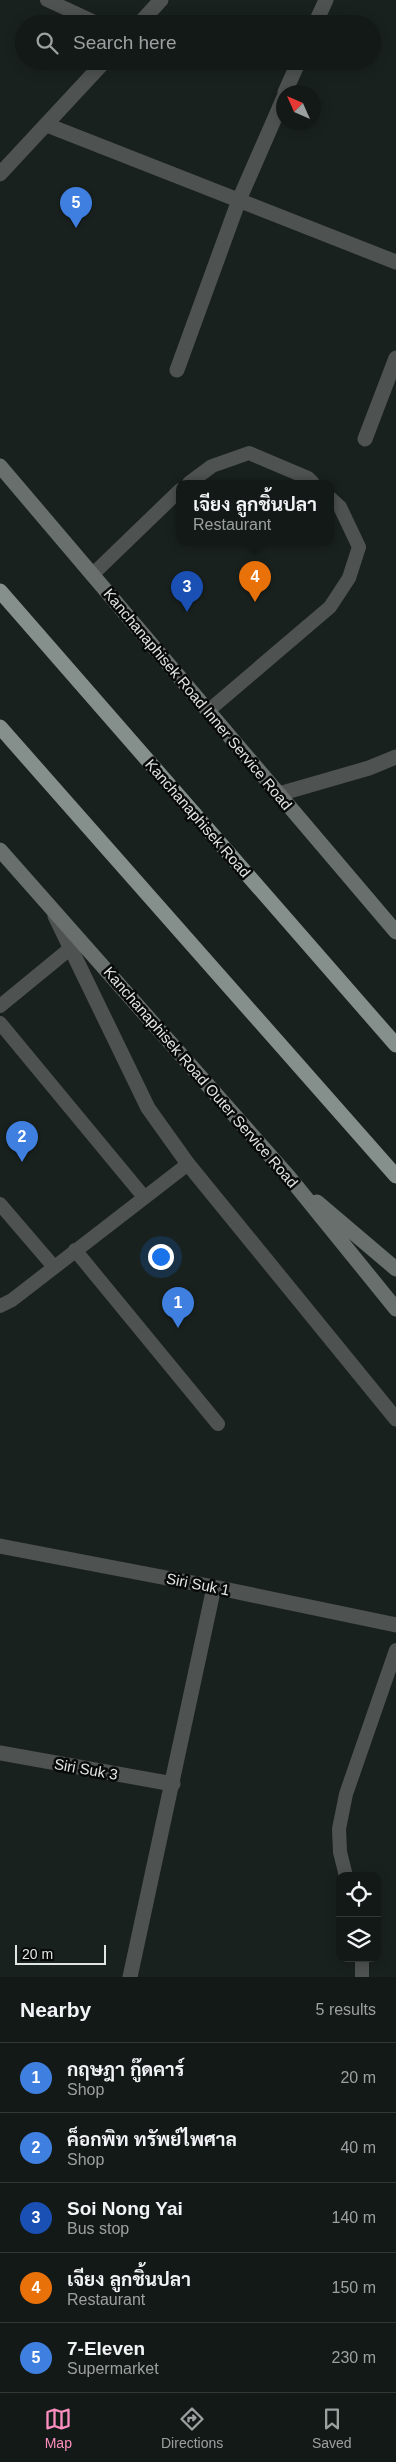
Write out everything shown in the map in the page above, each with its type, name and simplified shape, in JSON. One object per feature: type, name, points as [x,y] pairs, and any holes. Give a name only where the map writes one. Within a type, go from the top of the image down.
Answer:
[{"type":"highway","name":"Kanchanaphisek Road","points":[[0,591],[396,1045]]},
{"type":"highway","points":[[0,727],[396,1176]]},
{"type":"main road","name":"Kanchanaphisek Road Inner Service Road","points":[[0,466],[396,932]]},
{"type":"main road","name":"Kanchanaphisek Road Outer Service Road","points":[[0,850],[46,899],[288,1178],[396,1310]]},
{"type":"main road","points":[[288,1178],[396,1269]]},
{"type":"street","points":[[147,15],[161,0]]},
{"type":"street","points":[[319,15],[326,0]]},
{"type":"street","points":[[0,174],[97,70]]},
{"type":"street","points":[[289,85],[295,70]]},
{"type":"street","points":[[177,370],[239,200],[276,115]]},
{"type":"street","points":[[47,125],[396,262]]},
{"type":"street","points":[[365,439],[396,358]]},
{"type":"street","points":[[279,794],[369,768],[396,756]]},
{"type":"street","points":[[46,899],[72,947],[148,1108],[188,1164],[396,1419]]},
{"type":"street","name":"Siri Suk 1","points":[[0,1546],[214,1587],[396,1625]]},
{"type":"street","points":[[130,1977],[214,1587]]},
{"type":"street","name":"Siri Suk 3","points":[[0,1753],[172,1784]]},
{"type":"lane","points":[[47,0],[80,15]]},
{"type":"lane","points":[[193,480],[212,466],[249,453],[310,480]]},
{"type":"lane","points":[[92,575],[176,494]]},
{"type":"lane","points":[[208,711],[330,607],[349,578],[359,547],[340,507],[334,502]]},
{"type":"lane","points":[[0,1006],[72,947]]},
{"type":"lane","points":[[0,1023],[144,1197]]},
{"type":"lane","points":[[0,1306],[12,1300],[188,1164]]},
{"type":"lane","points":[[0,1204],[54,1267]]},
{"type":"lane","points":[[75,1250],[218,1424]]},
{"type":"lane","points":[[345,1872],[340,1852],[340,1829],[346,1794],[396,1650]]},
{"type":"lane","points":[[362,1962],[362,1977]]},
{"type":"place","name":"7-Eleven","points":[[76,228]]},
{"type":"place","name":"เจียง ลูกชิ้นปลา","points":[[255,602]]},
{"type":"place","name":"Soi Nong Yai","points":[[187,612]]},
{"type":"place","name":"ค็อกพิท ทรัพย์ไพศาล","points":[[22,1162]]},
{"type":"place","name":"กฤษฎา กู๊ดคาร์","points":[[178,1328]]}]
